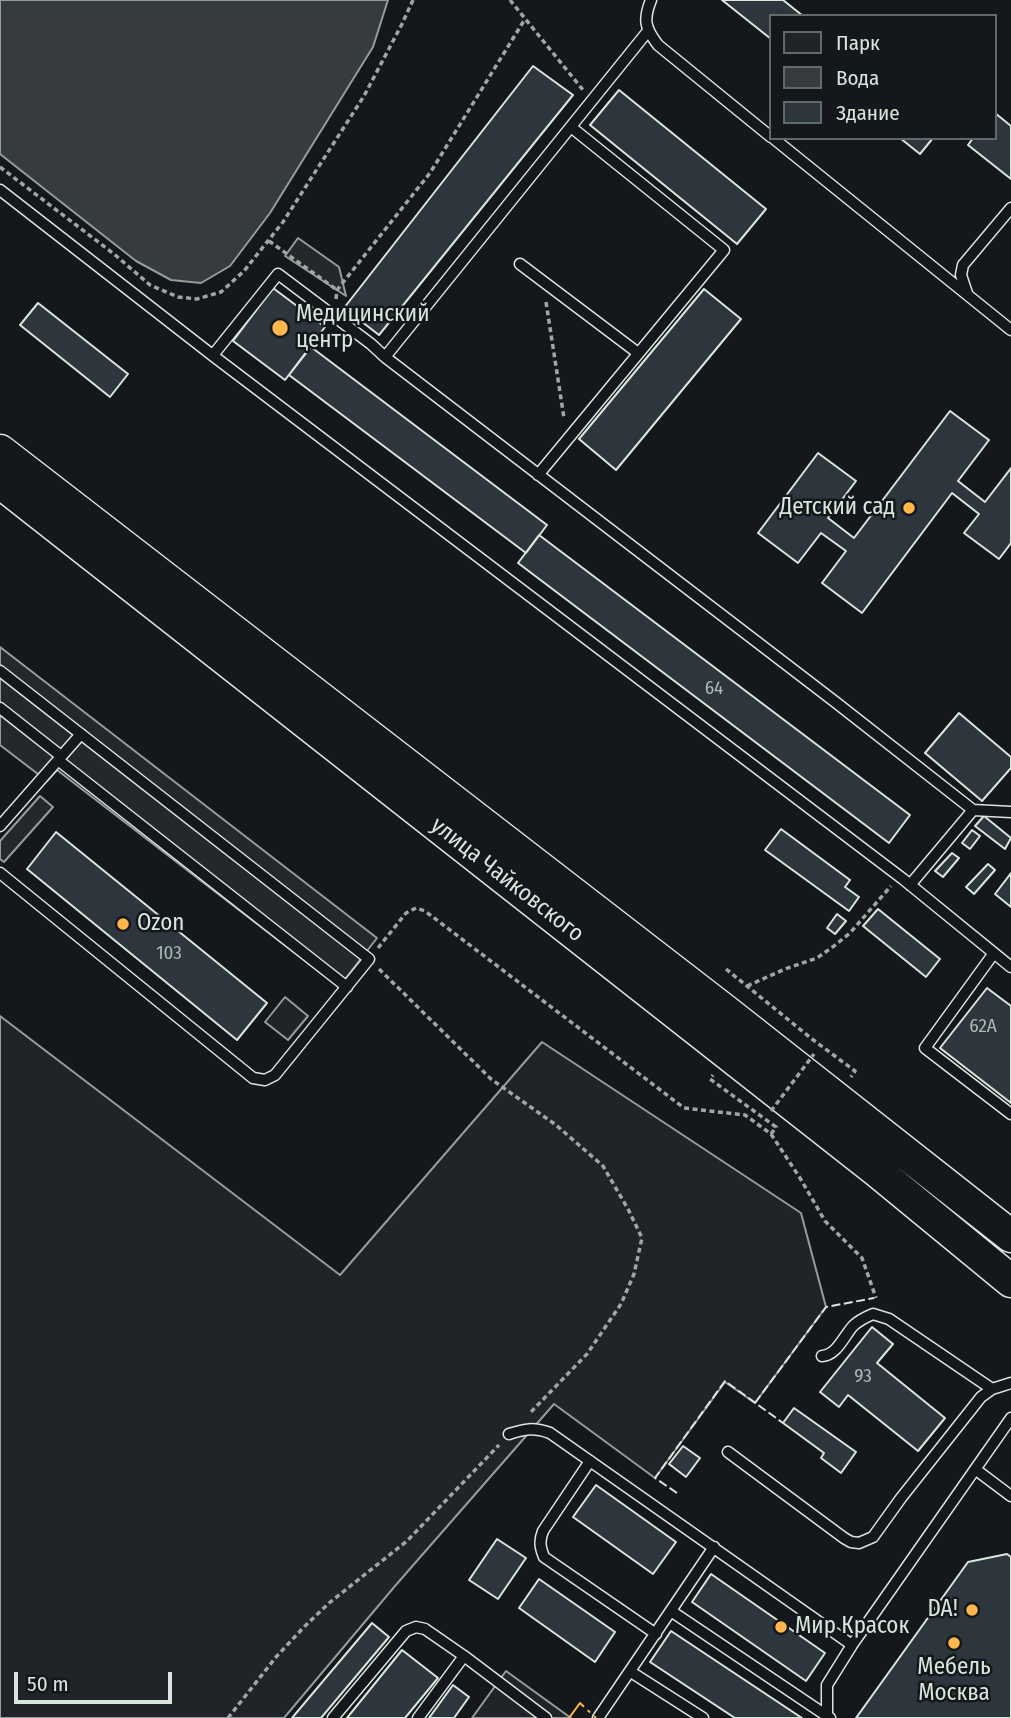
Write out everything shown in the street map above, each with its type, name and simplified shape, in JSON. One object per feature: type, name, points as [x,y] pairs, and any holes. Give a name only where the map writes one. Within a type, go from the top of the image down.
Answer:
[{"type":"highway","name":"улица Чайковского","points":[[0,451],[1011,1236]]},
{"type":"highway","name":"улица Чайковского","points":[[0,482],[876,1170],[1011,1282]]},
{"type":"lane","points":[[651,0],[645,17],[648,32],[658,45],[769,135]]},
{"type":"lane","points":[[385,357],[648,32]]},
{"type":"lane","points":[[538,475],[724,250],[571,127]]},
{"type":"lane","points":[[776,140],[1011,330]]},
{"type":"lane","points":[[0,190],[899,876],[1011,967]]},
{"type":"lane","points":[[968,295],[961,275],[963,265],[1011,208]]},
{"type":"lane","points":[[520,264],[638,353]]},
{"type":"lane","points":[[213,355],[278,274],[973,810],[1011,813]]},
{"type":"lane","points":[[0,671],[369,959],[275,1075],[265,1080],[253,1078],[0,873]]},
{"type":"lane","points":[[0,708],[347,987]]},
{"type":"lane","points":[[0,826],[81,734]]},
{"type":"lane","points":[[910,885],[973,810]]},
{"type":"lane","points":[[994,953],[925,1048],[1011,1114]]},
{"type":"lane","points":[[822,1356],[828,1356],[835,1350],[855,1323],[873,1314],[886,1318],[992,1389]]},
{"type":"lane","points":[[728,1452],[844,1538],[859,1543],[873,1537],[901,1497],[981,1397],[992,1389],[1011,1383]]},
{"type":"lane","points":[[828,1717],[827,1685],[852,1645],[1011,1418]]},
{"type":"lane","points":[[509,1434],[537,1429],[550,1433],[852,1645]]},
{"type":"lane","points":[[590,1461],[542,1531],[540,1548],[544,1557],[656,1634]]},
{"type":"lane","points":[[979,1472],[1011,1496]]},
{"type":"lane","points":[[598,1718],[714,1547]]},
{"type":"lane","points":[[671,1611],[828,1717]]},
{"type":"lane","points":[[334,1718],[406,1631],[416,1627],[425,1629],[464,1656],[546,1718]]},
{"type":"lane","points":[[418,1718],[464,1656]]},
{"type":"lane","points":[[631,1672],[703,1718]]},
{"type":"path","points":[[0,167],[114,254],[150,285],[178,297],[197,299],[221,292],[244,271],[290,212],[364,96],[412,0]]},
{"type":"path","points":[[510,0],[588,96],[590,104]]},
{"type":"path","points":[[333,315],[337,290],[430,173],[525,19]]},
{"type":"path","points":[[269,241],[337,290]]},
{"type":"path","points":[[543,281],[567,438]]},
{"type":"path","points":[[747,986],[817,958],[834,946],[850,933],[899,876]]},
{"type":"path","points":[[228,1718],[276,1657],[304,1628],[329,1603],[407,1541],[587,1354],[621,1304],[634,1274],[642,1238],[603,1166],[556,1125],[491,1079],[369,959],[406,913],[416,908],[425,911],[684,1108],[745,1115],[771,1135],[825,1221],[862,1258],[874,1294],[886,1318]]},
{"type":"path","points":[[726,969],[812,1039]]},
{"type":"path","points":[[771,1111],[814,1054]]},
{"type":"path","points":[[771,1135],[776,1127]]},
{"type":"green space","points":[[285,997],[308,1016],[288,1040],[265,1022]]},
{"type":"green space","points":[[0,1016],[340,1275],[542,1042],[801,1213],[826,1307],[755,1403],[725,1382],[655,1478],[554,1404],[284,1718],[0,1718]]},
{"type":"green space","points":[[506,1671],[571,1718],[472,1718]]},
{"type":"shaded area","points":[[298,238],[339,267],[346,296],[285,256]]},
{"type":"shaded area","points":[[0,647],[377,938],[339,987],[57,770],[47,781],[0,745]]},
{"type":"shaded area","points":[[40,796],[53,807],[4,862],[0,859],[0,841]]},
{"type":"water","points":[[0,0],[388,0],[373,47],[270,213],[230,266],[201,283],[171,280],[136,261],[0,154]]},
{"type":"building","points":[[722,0],[783,0],[800,14],[769,14],[769,37]]},
{"type":"building","points":[[533,66],[573,95],[379,335],[344,308]]},
{"type":"building","points":[[619,90],[766,209],[737,244],[590,125]]},
{"type":"building","points":[[997,115],[1011,126],[1011,179],[968,145],[972,140],[997,140]]},
{"type":"building","points":[[902,140],[931,140],[920,154]]},
{"type":"building","points":[[273,288],[325,327],[285,380],[233,341]]},
{"type":"building","points":[[704,289],[741,319],[616,470],[579,439]]},
{"type":"building","points":[[38,303],[128,374],[110,397],[20,325]]},
{"type":"building","points":[[311,347],[547,525],[526,553],[289,375]]},
{"type":"building","name":"Детский сад","points":[[950,411],[989,440],[958,481],[985,502],[1011,468],[1011,543],[999,559],[964,533],[979,514],[952,493],[862,613],[822,583],[846,551],[821,533],[798,563],[758,533],[818,453],[856,481],[828,518],[854,538]]},
{"type":"building","points":[[539,535],[910,815],[889,843],[518,563]]},
{"type":"building","points":[[959,713],[1011,757],[1011,768],[982,801],[925,753]]},
{"type":"building","points":[[984,816],[1011,838],[1005,849],[975,826]]},
{"type":"building","points":[[781,829],[850,880],[845,887],[859,897],[849,911],[765,850]]},
{"type":"building","points":[[972,830],[980,836],[970,849],[962,843]]},
{"type":"building","points":[[56,832],[267,1003],[237,1040],[27,869]]},
{"type":"building","points":[[952,853],[959,858],[943,877],[935,871]]},
{"type":"building","points":[[988,864],[995,870],[974,894],[966,887]]},
{"type":"building","points":[[1011,873],[1011,907],[995,894]]},
{"type":"building","points":[[878,909],[940,959],[926,977],[863,926]]},
{"type":"building","points":[[837,914],[846,921],[835,934],[827,928]]},
{"type":"building","points":[[987,988],[1011,1006],[1011,1103],[940,1048]]},
{"type":"building","points":[[872,1327],[893,1344],[877,1363],[945,1418],[918,1451],[848,1395],[839,1407],[820,1392]]},
{"type":"building","points":[[794,1408],[856,1452],[841,1473],[821,1458],[824,1453],[783,1423]]},
{"type":"building","points":[[683,1446],[700,1458],[686,1477],[669,1464]]},
{"type":"building","points":[[596,1485],[676,1542],[653,1574],[573,1517]]},
{"type":"building","points":[[497,1539],[526,1558],[498,1599],[469,1580]]},
{"type":"building","points":[[1007,1554],[1011,1557],[1011,1718],[856,1718],[968,1562]]},
{"type":"building","points":[[711,1574],[825,1653],[806,1681],[692,1602]]},
{"type":"building","points":[[539,1579],[615,1632],[595,1662],[519,1608]]},
{"type":"building","points":[[372,1623],[389,1637],[321,1718],[292,1718]]},
{"type":"building","points":[[671,1631],[802,1718],[735,1718],[650,1662]]},
{"type":"building","points":[[402,1650],[438,1678],[405,1718],[347,1718]]},
{"type":"building","points":[[453,1685],[469,1697],[454,1718],[429,1718]]},
{"type":"fence","points":[[755,1403],[826,1307],[874,1298]]},
{"type":"fence","points":[[677,1493],[655,1478],[725,1381],[783,1423]]},
{"type":"power","points":[[569,1718],[580,1703],[596,1718]]},
{"type":"place","name":"Медицинский центр","points":[[280,328]]},
{"type":"place","name":"Детский сад","points":[[909,508]]},
{"type":"place","name":"Ozon","points":[[123,924]]},
{"type":"place","name":"DA!","points":[[972,1610]]},
{"type":"place","name":"Мир Красок","points":[[781,1627]]},
{"type":"place","name":"Мебель Москва","points":[[954,1643]]}]
